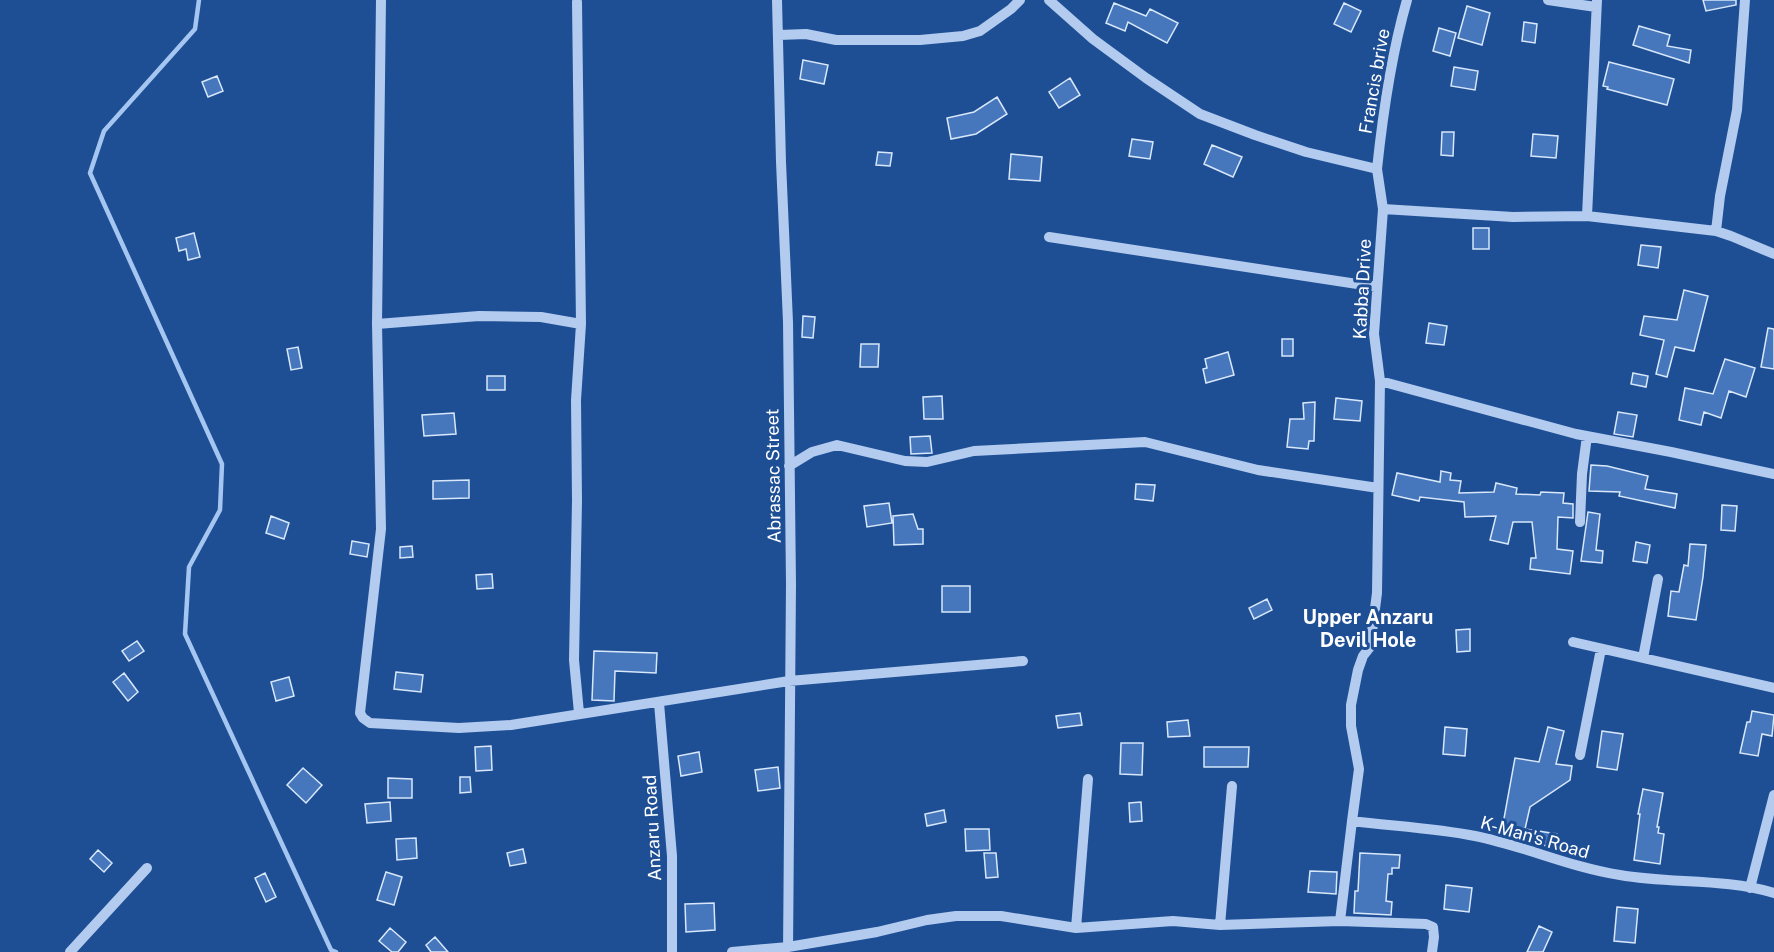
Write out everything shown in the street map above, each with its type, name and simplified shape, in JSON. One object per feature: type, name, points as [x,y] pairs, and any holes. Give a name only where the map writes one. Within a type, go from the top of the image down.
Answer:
[{"type":"street","points":[[381,0],[377,324],[381,528],[360,713],[363,718],[370,723],[459,728],[511,725],[789,681],[1023,662]]},
{"type":"street","name":"Abrassac Street","points":[[777,0],[788,322],[788,949]]},
{"type":"street","points":[[779,35],[806,34],[836,40],[920,40],[963,36],[980,31],[1020,0]]},
{"type":"street","points":[[1049,0],[1092,39],[1200,114],[1306,152],[1377,169]]},
{"type":"street","name":"Francis brive","points":[[1377,169],[1384,105],[1407,0]]},
{"type":"street","points":[[1548,0],[1596,4],[1587,216]]},
{"type":"street","points":[[1716,231],[1720,196],[1737,110],[1745,0]]},
{"type":"street","points":[[577,2],[581,324],[576,400],[574,660],[579,713]]},
{"type":"street","name":"Kabba Drive","points":[[1352,821],[1359,769],[1351,726],[1351,705],[1358,670],[1370,647],[1377,593],[1380,381],[1374,334],[1383,208],[1377,169]]},
{"type":"street","points":[[1383,208],[1513,216],[1587,216],[1716,231],[1774,255]]},
{"type":"street","points":[[1049,237],[1377,287]]},
{"type":"street","points":[[377,324],[478,316],[541,317],[581,324]]},
{"type":"street","points":[[1380,381],[1587,436],[1774,474]]},
{"type":"street","points":[[1580,522],[1587,436]]},
{"type":"street","points":[[789,466],[812,453],[837,445],[905,461],[927,462],[974,452],[1145,442],[1258,470],[1378,488]]},
{"type":"street","points":[[1643,658],[1658,579]]},
{"type":"street","points":[[1573,642],[1774,688]]},
{"type":"street","points":[[1580,755],[1601,648]]},
{"type":"street","name":"Anzaru Road","points":[[659,703],[672,856],[672,952]]},
{"type":"street","points":[[1076,928],[1088,779]]},
{"type":"street","points":[[1220,925],[1232,786]]},
{"type":"street","points":[[1750,888],[1774,795]]},
{"type":"street","points":[[1340,921],[1352,821]]},
{"type":"street","name":"K-Man's Road","points":[[1352,821],[1473,835],[1510,844],[1583,868],[1623,876],[1750,888],[1774,893]]},
{"type":"street","points":[[70,952],[147,868]]},
{"type":"street","points":[[732,952],[788,949],[956,916],[1001,916],[1076,928],[1173,921],[1220,925],[1340,921],[1426,924],[1433,927],[1432,952]]},
{"type":"building","points":[[1703,0],[1736,0],[1736,5],[1706,11]]},
{"type":"building","points":[[1114,3],[1146,16],[1150,9],[1178,23],[1167,43],[1128,22],[1125,31],[1106,23]]},
{"type":"building","points":[[1344,3],[1361,11],[1351,32],[1334,24]]},
{"type":"building","points":[[1467,6],[1490,13],[1482,45],[1458,38]]},
{"type":"building","points":[[1524,22],[1537,24],[1535,43],[1522,41]]},
{"type":"building","points":[[1639,26],[1670,35],[1667,46],[1691,50],[1689,63],[1633,45]]},
{"type":"building","points":[[1439,28],[1456,33],[1450,56],[1433,51]]},
{"type":"building","points":[[803,60],[828,65],[824,84],[800,79]]},
{"type":"building","points":[[1609,62],[1674,79],[1667,105],[1607,89],[1608,87],[1603,86]]},
{"type":"building","points":[[1454,67],[1478,71],[1475,90],[1451,86]]},
{"type":"building","points":[[217,76],[223,91],[208,97],[202,82]]},
{"type":"building","points":[[1070,78],[1080,95],[1059,108],[1049,92]]},
{"type":"building","points":[[997,97],[1007,114],[976,134],[951,139],[947,118],[974,112]]},
{"type":"building","points":[[1442,132],[1454,132],[1453,156],[1441,155]]},
{"type":"building","points":[[1533,134],[1558,136],[1556,158],[1531,156]]},
{"type":"building","points":[[1132,139],[1153,142],[1150,159],[1129,156]]},
{"type":"building","points":[[1212,145],[1242,157],[1233,177],[1204,164]]},
{"type":"building","points":[[878,152],[892,153],[890,166],[876,165]]},
{"type":"building","points":[[1011,154],[1042,157],[1040,181],[1009,179]]},
{"type":"building","points":[[1473,228],[1489,228],[1489,249],[1473,249]]},
{"type":"building","points":[[194,233],[200,257],[188,260],[186,249],[179,251],[176,238]]},
{"type":"building","points":[[1641,245],[1661,247],[1658,268],[1638,265]]},
{"type":"building","points":[[1684,290],[1708,296],[1694,351],[1675,347],[1667,377],[1656,374],[1664,340],[1640,335],[1644,316],[1677,320]]},
{"type":"building","points":[[803,316],[815,317],[813,338],[802,337]]},
{"type":"building","points":[[1429,323],[1447,326],[1444,345],[1426,343]]},
{"type":"building","points":[[1768,328],[1774,329],[1774,369],[1761,367]]},
{"type":"building","points":[[1282,339],[1293,339],[1293,356],[1282,356]]},
{"type":"building","points":[[861,344],[879,344],[878,367],[860,367]]},
{"type":"building","points":[[298,347],[302,368],[291,370],[287,349]]},
{"type":"building","points":[[1228,352],[1234,375],[1206,383],[1203,369],[1207,368],[1205,359]]},
{"type":"building","points":[[1725,359],[1755,368],[1746,397],[1729,391],[1721,418],[1704,412],[1701,425],[1679,420],[1685,388],[1713,394]]},
{"type":"building","points":[[1633,373],[1648,376],[1646,387],[1631,384]]},
{"type":"building","points":[[487,376],[505,376],[505,390],[487,390]]},
{"type":"building","points":[[942,396],[943,419],[924,419],[923,397]]},
{"type":"building","points":[[1336,398],[1362,401],[1360,421],[1334,419]]},
{"type":"building","points":[[1315,402],[1314,441],[1309,441],[1308,449],[1287,447],[1290,419],[1304,419],[1303,403]]},
{"type":"building","points":[[1618,412],[1637,415],[1633,437],[1614,434]]},
{"type":"building","points":[[454,413],[456,434],[424,436],[422,415]]},
{"type":"building","points":[[930,436],[932,453],[911,454],[910,437]]},
{"type":"building","points":[[1591,465],[1607,466],[1648,476],[1645,489],[1677,494],[1675,508],[1619,496],[1620,492],[1589,491]]},
{"type":"building","points":[[1441,471],[1451,473],[1450,480],[1461,481],[1459,493],[1494,492],[1496,483],[1517,488],[1516,494],[1564,493],[1563,503],[1573,504],[1573,518],[1558,517],[1557,549],[1573,551],[1570,574],[1530,569],[1531,558],[1536,558],[1532,522],[1513,522],[1508,544],[1490,540],[1496,516],[1465,517],[1464,502],[1420,497],[1419,501],[1392,495],[1397,473],[1440,482]]},
{"type":"building","points":[[469,480],[469,498],[433,499],[433,481]]},
{"type":"building","points":[[1136,484],[1155,485],[1153,501],[1135,499]]},
{"type":"building","points":[[889,503],[892,523],[867,527],[864,506]]},
{"type":"building","points":[[1722,505],[1737,506],[1735,531],[1721,530]]},
{"type":"building","points":[[1588,512],[1600,514],[1596,550],[1603,551],[1602,563],[1581,561]]},
{"type":"building","points":[[913,514],[918,529],[923,529],[923,544],[894,545],[893,516]]},
{"type":"building","points":[[271,516],[289,523],[284,539],[266,533]]},
{"type":"building","points":[[352,541],[369,544],[367,557],[350,554]]},
{"type":"building","points":[[1636,542],[1650,545],[1647,563],[1633,561]]},
{"type":"building","points":[[1690,544],[1706,545],[1696,620],[1668,616],[1671,591],[1679,592],[1684,565],[1688,566]]},
{"type":"building","points":[[412,546],[413,557],[400,558],[400,547]]},
{"type":"building","points":[[492,574],[493,588],[477,589],[476,575]]},
{"type":"building","points":[[942,586],[970,586],[970,612],[942,612]]},
{"type":"building","points":[[1267,599],[1272,610],[1254,619],[1249,608]]},
{"type":"building","points":[[1470,629],[1470,651],[1457,652],[1456,630]]},
{"type":"building","points":[[137,641],[144,651],[129,661],[122,651]]},
{"type":"building","points":[[594,651],[657,653],[656,673],[615,671],[614,701],[592,700]]},
{"type":"building","points":[[396,672],[423,675],[421,692],[394,689]]},
{"type":"building","points":[[124,673],[138,692],[128,701],[113,682]]},
{"type":"building","points":[[289,677],[294,696],[276,701],[271,682]]},
{"type":"building","points":[[1752,711],[1774,715],[1772,736],[1762,734],[1758,756],[1740,753]]},
{"type":"building","points":[[1080,713],[1082,725],[1058,728],[1056,716]]},
{"type":"building","points":[[1188,720],[1190,736],[1168,737],[1167,722]]},
{"type":"building","points":[[1445,727],[1467,729],[1465,756],[1443,754]]},
{"type":"building","points":[[1548,727],[1564,731],[1556,764],[1572,766],[1570,780],[1530,807],[1525,829],[1557,834],[1555,847],[1501,835],[1515,758],[1539,762]]},
{"type":"building","points":[[1602,731],[1623,734],[1617,770],[1597,767]]},
{"type":"building","points":[[1121,743],[1143,743],[1142,775],[1120,774]]},
{"type":"building","points":[[491,746],[492,770],[476,771],[475,747]]},
{"type":"building","points":[[1204,747],[1249,747],[1248,767],[1204,767]]},
{"type":"building","points":[[699,752],[702,772],[681,776],[678,756]]},
{"type":"building","points":[[778,767],[780,788],[758,791],[755,770]]},
{"type":"building","points":[[303,768],[322,785],[306,803],[287,785]]},
{"type":"building","points":[[460,777],[470,777],[471,792],[460,793]]},
{"type":"building","points":[[388,778],[412,779],[412,798],[388,798]]},
{"type":"building","points":[[1643,789],[1663,793],[1657,827],[1659,827],[1658,833],[1664,834],[1660,864],[1634,860],[1640,814],[1638,814]]},
{"type":"building","points":[[390,802],[391,821],[367,823],[365,804]]},
{"type":"building","points":[[1141,802],[1142,821],[1130,822],[1129,803]]},
{"type":"building","points":[[944,810],[946,822],[927,826],[925,814]]},
{"type":"building","points":[[965,829],[989,829],[990,850],[966,851]]},
{"type":"building","points":[[416,838],[417,858],[397,860],[396,839]]},
{"type":"building","points":[[523,849],[526,863],[510,866],[507,853]]},
{"type":"building","points":[[98,850],[112,863],[104,872],[90,859]]},
{"type":"building","points":[[984,853],[996,853],[998,877],[986,878]]},
{"type":"building","points":[[1360,853],[1400,855],[1399,868],[1392,868],[1392,874],[1388,874],[1386,901],[1392,902],[1391,915],[1354,913]]},
{"type":"building","points":[[1310,871],[1337,872],[1336,894],[1308,892]]},
{"type":"building","points":[[386,872],[402,877],[394,905],[377,900]]},
{"type":"building","points":[[265,873],[276,897],[266,902],[255,878]]},
{"type":"building","points":[[1446,885],[1472,888],[1469,912],[1444,909]]},
{"type":"building","points":[[714,903],[715,930],[686,932],[685,904]]},
{"type":"building","points":[[1617,907],[1638,909],[1635,943],[1614,941]]},
{"type":"building","points":[[1539,926],[1552,932],[1543,952],[1527,952]]},
{"type":"building","points":[[390,928],[406,942],[398,952],[392,952],[379,941]]},
{"type":"building","points":[[435,937],[448,952],[431,952],[426,945]]},
{"type":"waterway","points":[[199,0],[195,29],[104,131],[90,173],[222,464],[220,510],[189,567],[185,634],[331,950],[336,952]]},
{"type":"district","name":"Upper Anzaru Devil Hole","points":[[1368,628]]}]
